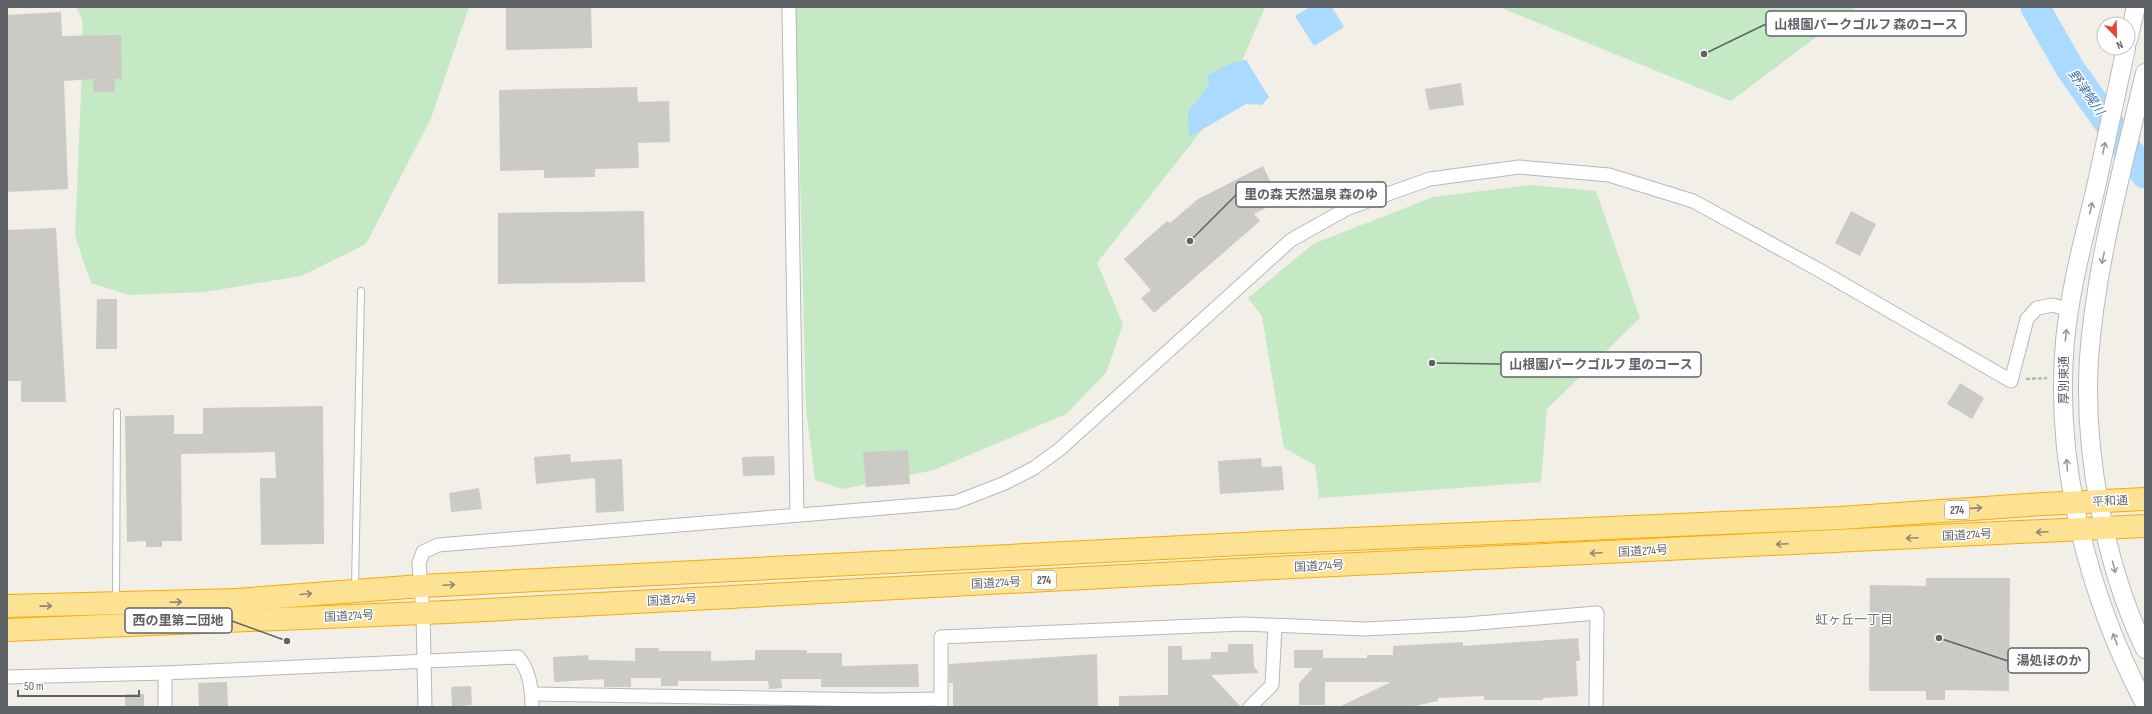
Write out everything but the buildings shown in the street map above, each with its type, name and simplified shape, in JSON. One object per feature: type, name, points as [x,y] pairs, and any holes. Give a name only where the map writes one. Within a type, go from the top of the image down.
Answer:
[{"type":"highway","name":"平和通","points":[[2075,503],[2145,499]]},
{"type":"highway","name":"国道274号","points":[[7,630],[236,600],[355,590],[1269,543],[1832,518],[2075,503]]},
{"type":"highway","name":"274","points":[[2080,530],[2145,526]]},
{"type":"highway","name":"国道274号","points":[[7,606],[117,615],[424,613],[1281,568],[2080,530]]},
{"type":"street","points":[[789,7],[797,515]]},
{"type":"street","name":"厚別東通","points":[[2124,56],[2069,310],[2063,378],[2068,473],[2080,530],[2088,561],[2114,638],[2129,675],[2145,704]]},
{"type":"street","name":"厚別東通","points":[[2145,73],[2114,206],[2099,280],[2089,358],[2089,391],[2093,463],[2099,501],[2124,601],[2145,649]]},
{"type":"street","points":[[425,707],[424,613],[419,563],[423,552],[438,545],[956,502],[1005,484],[1034,468],[1060,449],[1291,240],[1348,208],[1430,179],[1519,167],[1609,175],[1693,202],[1819,270],[2011,381],[2027,319],[2037,308],[2053,306],[2069,310]]},
{"type":"street","points":[[7,678],[165,674],[518,657],[526,665],[532,701],[942,703],[941,637],[1243,624],[1372,629],[1466,624],[1597,613],[1596,707]]},
{"type":"street","points":[[1250,707],[1272,685],[1275,626]]},
{"type":"street","points":[[165,674],[165,707]]},
{"type":"lane","points":[[355,590],[361,291]]},
{"type":"lane","points":[[117,412],[117,615]]},
{"type":"path","points":[[2012,377],[2031,379],[2063,378]]},
{"type":"green space","points":[[76,7],[469,7],[431,118],[366,244],[301,276],[205,292],[129,295],[91,283],[75,236],[83,44],[82,20]]},
{"type":"green space","points":[[792,7],[1265,7],[1225,101],[1097,263],[1123,324],[1106,373],[1066,414],[934,470],[843,489],[815,480],[806,410],[798,93]]},
{"type":"green space","points":[[1499,7],[1856,7],[1731,101]]},
{"type":"green space","points":[[1530,185],[1596,191],[1640,318],[1547,409],[1541,482],[1319,498],[1315,465],[1284,448],[1262,316],[1248,298],[1313,244],[1433,197]]},
{"type":"water","points":[[1310,7],[1332,7],[1344,27],[1314,46],[1295,16]]},
{"type":"water","points":[[1246,60],[1269,97],[1262,105],[1246,104],[1189,137],[1188,112],[1209,85],[1208,75],[1232,63]]},
{"type":"waterway","name":"野津幌川","points":[[2035,7],[2071,70],[2145,174]]},
{"type":"place","name":"山根園パークゴルフ 森のコース","points":[[1704,54]]},
{"type":"place","name":"里の森 天然温泉 森のゆ","points":[[1190,241]]},
{"type":"place","name":"山根園パークゴルフ 里のコース","points":[[1432,363]]},
{"type":"place","name":"湯処ほのか","points":[[1939,638]]},
{"type":"place","name":"西の里第二団地","points":[[287,641]]},
{"type":"district","name":"虹ヶ丘一丁目","points":[[1854,619]]}]
